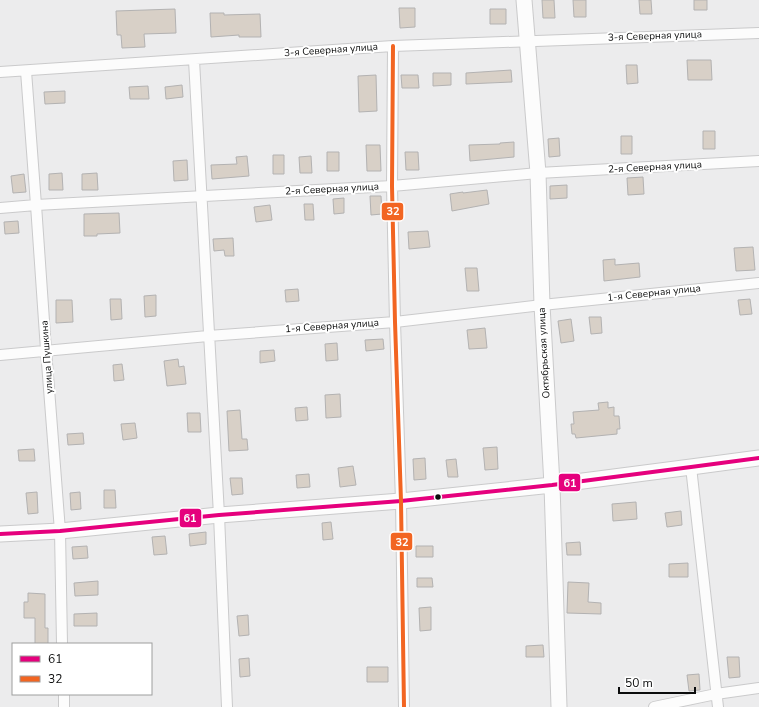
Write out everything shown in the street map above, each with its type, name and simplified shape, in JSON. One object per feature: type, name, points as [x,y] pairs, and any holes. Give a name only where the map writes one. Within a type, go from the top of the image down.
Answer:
[{"type":"street","name":"Октябрьская улица","points":[[524,0],[538,174],[542,305],[552,485],[559,707]]},
{"type":"street","name":"3-я Северная улица","points":[[0,72],[392,46],[759,32]]},
{"type":"street","points":[[392,46],[392,186],[401,501],[404,707]]},
{"type":"street","points":[[194,60],[219,515],[227,707]]},
{"type":"street","name":"улица Пушкина","points":[[26,71],[60,531],[62,643]]},
{"type":"street","name":"2-я Северная улица","points":[[0,208],[392,186],[538,174],[759,161]]},
{"type":"street","name":"1-я Северная улица","points":[[0,355],[208,336],[395,322],[542,305],[759,283]]},
{"type":"street","points":[[0,534],[60,531],[219,515],[401,501],[552,485],[759,458]]},
{"type":"street","points":[[691,467],[718,707]]},
{"type":"street","points":[[654,707],[716,694],[759,688]]},
{"type":"street","points":[[64,695],[64,707]]},
{"type":"building","points":[[542,0],[554,0],[555,18],[543,18]]},
{"type":"building","points":[[573,0],[586,0],[586,17],[574,17]]},
{"type":"building","points":[[639,0],[651,0],[652,14],[640,14]]},
{"type":"building","points":[[694,0],[707,0],[707,10],[694,10]]},
{"type":"building","points":[[399,8],[415,8],[415,27],[400,28]]},
{"type":"building","points":[[175,9],[176,33],[144,34],[145,47],[122,48],[121,35],[117,35],[116,11]]},
{"type":"building","points":[[490,9],[506,9],[506,24],[490,24]]},
{"type":"building","points":[[210,13],[224,13],[224,15],[260,14],[261,37],[239,37],[239,35],[211,37]]},
{"type":"building","points":[[687,60],[711,60],[712,80],[688,80]]},
{"type":"building","points":[[626,65],[637,65],[638,83],[627,84]]},
{"type":"building","points":[[511,70],[512,82],[466,84],[466,73]]},
{"type":"building","points":[[433,73],[451,73],[451,85],[433,86]]},
{"type":"building","points":[[376,75],[377,111],[359,112],[358,76]]},
{"type":"building","points":[[401,75],[418,75],[419,88],[402,88]]},
{"type":"building","points":[[182,85],[183,97],[166,99],[165,87]]},
{"type":"building","points":[[148,86],[149,99],[130,99],[129,87]]},
{"type":"building","points":[[65,91],[65,103],[45,104],[44,92]]},
{"type":"building","points":[[703,131],[715,131],[715,149],[703,149]]},
{"type":"building","points":[[621,136],[632,136],[632,154],[621,154]]},
{"type":"building","points":[[559,138],[560,156],[549,157],[548,139]]},
{"type":"building","points":[[514,142],[514,157],[470,161],[469,145]]},
{"type":"building","points":[[366,145],[380,145],[381,171],[367,171]]},
{"type":"building","points":[[327,152],[339,152],[339,171],[327,171]]},
{"type":"building","points":[[405,152],[418,152],[419,170],[406,170]]},
{"type":"building","points":[[273,155],[284,155],[284,174],[273,174]]},
{"type":"building","points":[[247,156],[249,176],[212,179],[211,165],[237,164],[236,157]]},
{"type":"building","points":[[311,156],[312,173],[300,173],[299,157]]},
{"type":"building","points":[[187,160],[188,180],[174,181],[173,161]]},
{"type":"building","points":[[62,173],[63,190],[49,190],[49,174]]},
{"type":"building","points":[[97,173],[98,190],[82,190],[82,174]]},
{"type":"building","points":[[24,174],[26,192],[13,193],[11,176]]},
{"type":"building","points":[[643,177],[644,194],[628,195],[627,178]]},
{"type":"building","points":[[567,185],[567,198],[550,199],[550,186]]},
{"type":"building","points":[[487,190],[489,204],[452,211],[450,194]]},
{"type":"building","points":[[370,196],[381,196],[382,214],[371,215]]},
{"type":"building","points":[[344,198],[344,213],[334,214],[333,199]]},
{"type":"building","points":[[304,204],[313,204],[314,220],[305,220]]},
{"type":"building","points":[[270,205],[272,220],[256,222],[254,207]]},
{"type":"building","points":[[119,213],[120,233],[84,236],[84,214]]},
{"type":"building","points":[[18,221],[19,233],[5,234],[4,222]]},
{"type":"building","points":[[428,231],[430,247],[409,249],[408,232]]},
{"type":"building","points":[[233,238],[234,256],[225,256],[224,250],[214,251],[213,239]]},
{"type":"building","points":[[753,247],[755,270],[736,271],[734,248]]},
{"type":"building","points":[[615,259],[615,265],[639,263],[640,277],[604,281],[603,260]]},
{"type":"building","points":[[465,268],[477,268],[479,291],[467,291]]},
{"type":"building","points":[[298,289],[299,301],[286,302],[285,290]]},
{"type":"building","points":[[156,295],[156,316],[145,317],[144,296]]},
{"type":"building","points":[[110,299],[121,299],[122,319],[111,320]]},
{"type":"building","points":[[750,299],[752,314],[740,315],[738,300]]},
{"type":"building","points":[[56,300],[72,300],[73,322],[56,323]]},
{"type":"building","points":[[589,317],[601,317],[602,333],[591,334]]},
{"type":"building","points":[[571,319],[574,341],[561,343],[558,321]]},
{"type":"building","points":[[485,328],[487,348],[469,349],[467,330]]},
{"type":"building","points":[[383,339],[384,349],[366,351],[365,340]]},
{"type":"building","points":[[337,343],[338,360],[326,361],[325,344]]},
{"type":"building","points":[[274,350],[275,361],[260,363],[260,351]]},
{"type":"building","points":[[178,359],[179,367],[184,366],[186,384],[167,386],[164,361]]},
{"type":"building","points":[[122,364],[124,380],[114,381],[113,365]]},
{"type":"building","points":[[340,394],[341,417],[326,418],[325,395]]},
{"type":"building","points":[[608,402],[608,408],[614,407],[614,416],[619,416],[620,429],[617,429],[617,434],[576,438],[575,434],[572,434],[571,424],[574,424],[573,412],[599,410],[598,403]]},
{"type":"building","points":[[307,407],[308,420],[296,421],[295,408]]},
{"type":"building","points":[[240,410],[242,439],[247,439],[248,450],[229,451],[227,411]]},
{"type":"building","points":[[187,413],[200,413],[201,432],[188,432]]},
{"type":"building","points":[[135,423],[137,438],[123,440],[121,424]]},
{"type":"building","points":[[83,433],[84,444],[68,445],[67,434]]},
{"type":"building","points":[[497,447],[498,469],[485,470],[483,448]]},
{"type":"building","points":[[34,449],[35,461],[19,461],[18,450]]},
{"type":"building","points":[[425,458],[426,479],[414,480],[413,459]]},
{"type":"building","points":[[456,459],[458,477],[448,477],[446,460]]},
{"type":"building","points":[[353,466],[356,485],[340,487],[338,468]]},
{"type":"building","points":[[309,474],[310,487],[297,488],[296,475]]},
{"type":"building","points":[[230,478],[242,478],[243,494],[232,495]]},
{"type":"building","points":[[104,490],[115,490],[116,508],[104,508]]},
{"type":"building","points":[[37,492],[38,513],[28,514],[26,493]]},
{"type":"building","points":[[80,492],[81,509],[71,510],[70,493]]},
{"type":"building","points":[[636,502],[637,519],[613,521],[612,504]]},
{"type":"building","points":[[681,511],[682,525],[667,527],[665,513]]},
{"type":"building","points":[[331,522],[333,539],[323,540],[322,523]]},
{"type":"building","points":[[206,532],[206,544],[190,546],[189,534]]},
{"type":"building","points":[[165,536],[167,554],[154,555],[152,537]]},
{"type":"building","points":[[580,542],[581,555],[567,555],[566,543]]},
{"type":"building","points":[[87,546],[88,558],[73,559],[72,547]]},
{"type":"building","points":[[416,546],[433,546],[433,557],[416,557]]},
{"type":"building","points":[[688,563],[688,577],[669,577],[669,564]]},
{"type":"building","points":[[417,578],[432,578],[433,587],[417,587]]},
{"type":"building","points":[[98,581],[98,595],[75,596],[74,583]]},
{"type":"building","points":[[568,582],[589,583],[588,602],[601,603],[601,614],[567,613]]},
{"type":"building","points":[[28,593],[45,594],[45,628],[48,628],[48,643],[35,643],[35,618],[24,618],[24,602],[28,602]]},
{"type":"building","points":[[431,607],[431,630],[420,631],[419,608]]},
{"type":"building","points":[[97,613],[97,626],[74,626],[74,614]]},
{"type":"building","points":[[248,615],[249,635],[239,636],[237,616]]},
{"type":"building","points":[[543,645],[544,657],[526,657],[526,646]]},
{"type":"building","points":[[727,657],[739,657],[740,677],[729,678]]},
{"type":"building","points":[[249,658],[250,676],[240,677],[239,659]]},
{"type":"building","points":[[367,667],[388,667],[388,682],[367,682]]},
{"type":"building","points":[[699,674],[700,690],[689,691],[687,675]]},
{"type":"transit line","name":"32","points":[[393,46],[392,186],[401,501],[404,707]]},
{"type":"transit line","name":"61","points":[[0,534],[60,531],[219,515],[401,501],[552,485],[759,458]]}]
